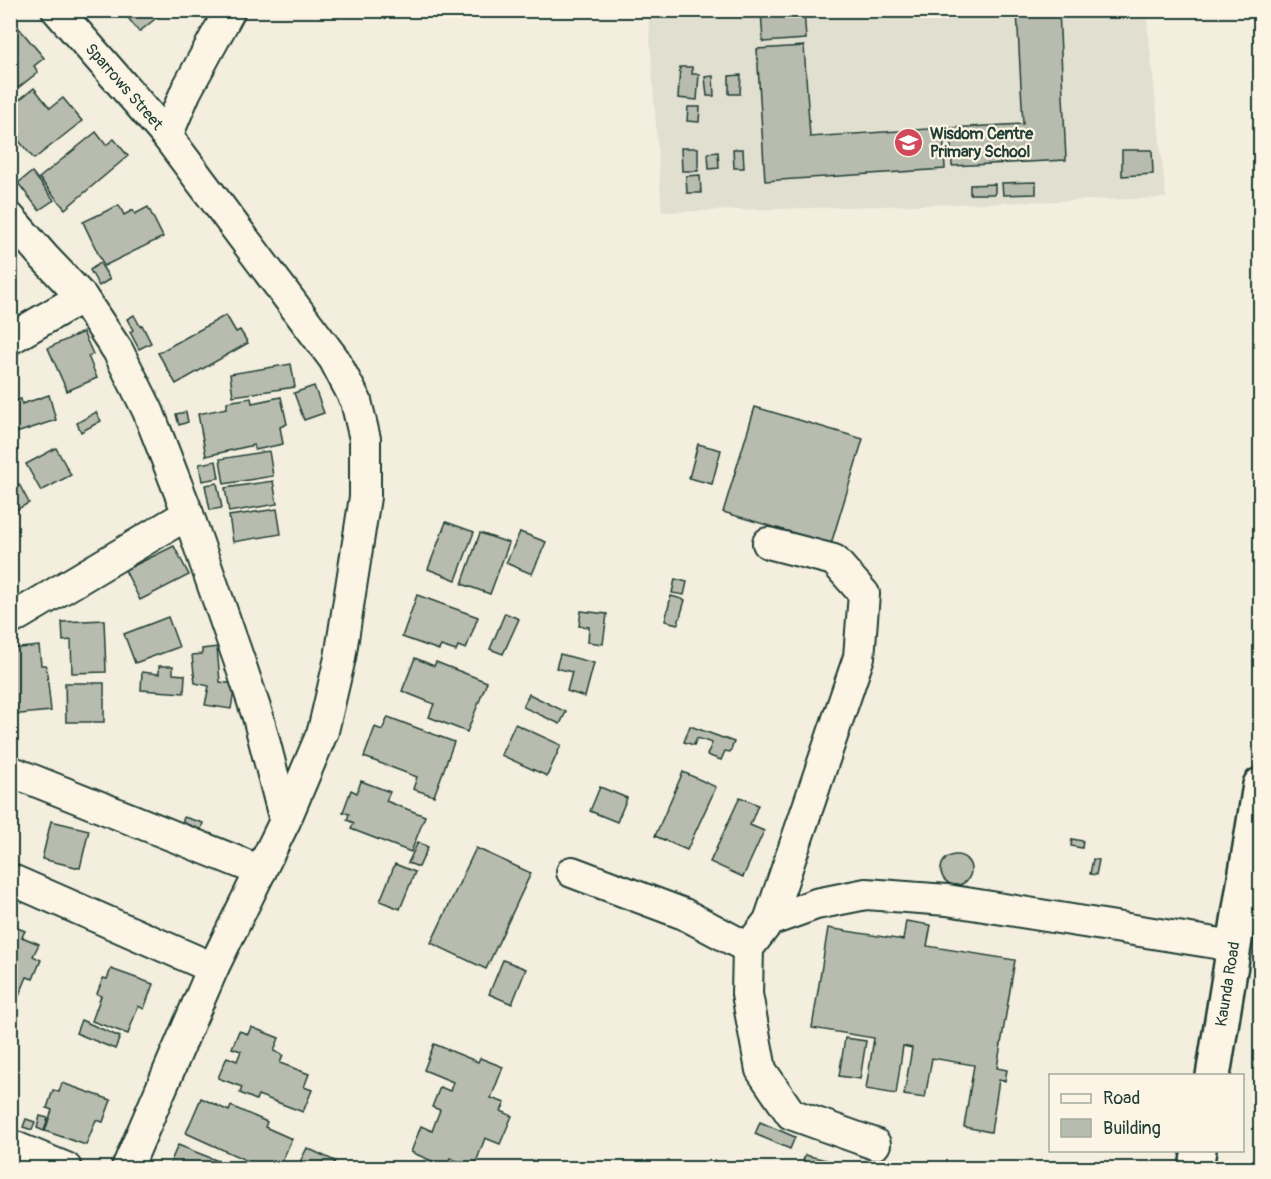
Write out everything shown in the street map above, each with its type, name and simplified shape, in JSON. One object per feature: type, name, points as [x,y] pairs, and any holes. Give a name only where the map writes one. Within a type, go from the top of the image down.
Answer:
[{"type":"main road","name":"Kaunda Road","points":[[1213,1074],[1234,946],[1258,838],[1260,785]]},
{"type":"main road","points":[[1196,1168],[1199,1152]]},
{"type":"street","name":"Sparrows Street","points":[[57,10],[167,136],[334,359],[356,401],[365,439],[365,497],[339,658],[323,731],[285,821],[213,968],[127,1168]]},
{"type":"street","points":[[167,136],[186,91],[230,10]]},
{"type":"street","points":[[10,218],[82,297],[118,351],[148,411],[188,514],[258,717],[285,821]]},
{"type":"street","points":[[10,339],[82,297]]},
{"type":"street","points":[[10,620],[188,514]]},
{"type":"street","points":[[768,543],[834,560],[864,594],[859,657],[769,921],[748,948],[747,994],[761,1070],[791,1114],[875,1144]]},
{"type":"street","points":[[10,771],[261,871]]},
{"type":"street","points":[[572,872],[684,914],[748,948]]},
{"type":"street","points":[[10,879],[213,968]]},
{"type":"street","points":[[769,921],[816,904],[866,894],[947,900],[1234,946]]},
{"type":"street","points":[[10,1145],[66,1168]]},
{"type":"shaded area","name":"Wisdom Centre Primary School","points":[[648,11],[1146,11],[1166,198],[662,212]]},
{"type":"building","points":[[122,10],[166,10],[139,32]]},
{"type":"building","points":[[761,10],[804,10],[806,39],[763,42]]},
{"type":"building","points":[[1017,10],[1059,10],[1066,160],[952,166],[950,128],[1023,124]]},
{"type":"building","points":[[13,21],[44,58],[34,66],[38,72],[18,88],[14,83],[10,86],[10,22]]},
{"type":"building","points":[[804,46],[810,137],[943,128],[945,169],[765,181],[757,49]]},
{"type":"building","points":[[680,67],[692,67],[692,74],[699,74],[697,100],[678,98]]},
{"type":"building","points":[[741,75],[740,94],[729,94],[729,76]]},
{"type":"building","points":[[713,76],[714,96],[707,96],[705,77]]},
{"type":"building","points":[[34,88],[50,108],[63,98],[82,121],[34,159],[10,130],[10,107]]},
{"type":"building","points":[[688,107],[700,107],[699,122],[687,121]]},
{"type":"building","points":[[96,132],[106,145],[114,139],[128,156],[65,209],[39,178]]},
{"type":"building","points":[[681,148],[698,148],[698,171],[682,171]]},
{"type":"building","points":[[733,149],[743,149],[744,168],[734,168]]},
{"type":"building","points":[[1122,150],[1152,150],[1153,174],[1122,176]]},
{"type":"building","points":[[718,152],[719,168],[709,169],[708,153]]},
{"type":"building","points":[[32,172],[54,200],[39,210],[18,183]]},
{"type":"building","points":[[700,175],[701,193],[687,193],[686,176]]},
{"type":"building","points":[[1036,182],[1036,194],[1003,195],[1002,183]]},
{"type":"building","points":[[995,184],[995,194],[970,194],[970,185]]},
{"type":"building","points":[[119,205],[124,215],[133,210],[135,214],[148,207],[163,237],[104,266],[83,222]]},
{"type":"building","points":[[100,263],[110,279],[99,286],[90,270]]},
{"type":"building","points":[[134,315],[151,343],[139,349],[130,332],[133,330],[127,319]]},
{"type":"building","points":[[226,315],[236,332],[240,330],[248,343],[176,384],[158,353]]},
{"type":"building","points":[[83,332],[93,354],[88,356],[97,378],[67,391],[48,348]]},
{"type":"building","points":[[291,364],[295,387],[233,396],[230,374]]},
{"type":"building","points":[[314,386],[324,413],[304,420],[294,393]]},
{"type":"building","points":[[49,395],[56,420],[13,434],[10,426],[10,402],[21,399],[22,404]]},
{"type":"building","points":[[281,397],[287,424],[280,427],[283,444],[255,450],[254,445],[206,456],[198,414],[227,408],[227,402],[251,398],[252,403]]},
{"type":"building","points":[[755,407],[863,439],[831,544],[723,512]]},
{"type":"building","points":[[96,412],[101,421],[81,432],[77,423]]},
{"type":"building","points":[[186,412],[188,422],[179,425],[176,414]]},
{"type":"building","points":[[698,444],[721,450],[712,484],[689,478]]},
{"type":"building","points":[[56,448],[71,475],[41,491],[26,464]]},
{"type":"building","points":[[269,451],[273,476],[224,484],[220,459]]},
{"type":"building","points":[[216,461],[219,478],[202,481],[199,464]]},
{"type":"building","points":[[273,481],[277,504],[229,512],[225,488]]},
{"type":"building","points":[[217,483],[222,508],[210,510],[205,485]]},
{"type":"building","points":[[19,484],[29,503],[10,513],[10,488]]},
{"type":"building","points":[[277,509],[281,534],[233,542],[229,516]]},
{"type":"building","points":[[446,522],[474,532],[456,580],[428,569]]},
{"type":"building","points":[[520,532],[546,542],[532,574],[506,563]]},
{"type":"building","points":[[480,533],[509,543],[490,594],[462,584]]},
{"type":"building","points":[[174,546],[189,575],[140,600],[125,570]]},
{"type":"building","points":[[675,579],[687,582],[684,595],[672,593]]},
{"type":"building","points":[[417,595],[478,617],[466,649],[458,646],[456,651],[441,646],[439,650],[402,637]]},
{"type":"building","points":[[671,596],[685,600],[678,624],[665,621]]},
{"type":"building","points":[[581,611],[607,614],[603,644],[588,642],[589,627],[579,626]]},
{"type":"building","points":[[505,613],[519,619],[503,654],[490,649]]},
{"type":"building","points":[[168,617],[179,647],[135,663],[124,634]]},
{"type":"building","points":[[104,620],[106,672],[72,673],[71,640],[63,641],[62,622]]},
{"type":"building","points":[[39,646],[41,665],[46,665],[51,711],[10,715],[10,649]]},
{"type":"building","points":[[217,647],[220,682],[235,684],[231,709],[205,705],[209,686],[195,683],[192,655],[202,654],[202,649]]},
{"type":"building","points":[[560,654],[594,663],[585,697],[567,691],[572,672],[556,668]]},
{"type":"building","points":[[415,658],[434,666],[436,662],[487,682],[467,732],[429,717],[434,704],[402,691]]},
{"type":"building","points":[[159,666],[173,666],[173,674],[185,675],[184,693],[141,690],[142,672],[159,674]]},
{"type":"building","points":[[65,683],[104,683],[104,722],[66,722]]},
{"type":"building","points":[[529,694],[566,712],[560,724],[523,707]]},
{"type":"building","points":[[388,717],[454,742],[434,796],[413,789],[417,777],[364,757],[375,727],[382,730]]},
{"type":"building","points":[[515,724],[561,745],[547,776],[501,755]]},
{"type":"building","points":[[690,726],[734,742],[730,752],[725,751],[721,760],[707,755],[712,743],[697,738],[694,745],[684,742]]},
{"type":"building","points":[[683,772],[716,787],[687,850],[655,836]]},
{"type":"building","points":[[361,781],[390,792],[386,801],[425,816],[411,852],[351,829],[354,823],[347,820],[349,814],[343,812],[351,790],[357,793]]},
{"type":"building","points":[[600,787],[627,798],[617,822],[590,811]]},
{"type":"building","points":[[740,797],[758,805],[750,825],[764,831],[743,877],[710,862]]},
{"type":"building","points":[[184,817],[203,823],[200,833],[181,827]]},
{"type":"building","points":[[51,821],[89,830],[80,868],[42,859]]},
{"type":"building","points":[[1072,839],[1083,841],[1082,848],[1071,846]]},
{"type":"building","points":[[418,842],[428,847],[419,867],[408,863]]},
{"type":"building","points":[[476,848],[531,873],[486,969],[431,943]]},
{"type":"building","points":[[956,855],[967,859],[971,870],[967,881],[956,885],[945,881],[941,870],[945,859]]},
{"type":"building","points":[[1093,859],[1099,860],[1096,875],[1090,874]]},
{"type":"building","points":[[395,864],[415,872],[400,909],[380,901]]},
{"type":"building","points":[[906,921],[931,925],[927,946],[1015,960],[997,1068],[1007,1070],[1005,1081],[999,1080],[991,1132],[964,1127],[974,1065],[932,1058],[925,1098],[904,1095],[912,1048],[903,1046],[896,1094],[866,1089],[874,1038],[812,1028],[828,928],[903,940]]},
{"type":"building","points":[[10,925],[25,931],[22,937],[39,944],[33,956],[41,960],[33,979],[27,977],[16,1003],[10,1000]]},
{"type":"building","points":[[503,960],[526,969],[512,1004],[489,994]]},
{"type":"building","points":[[111,969],[153,984],[144,1009],[138,1006],[128,1034],[92,1021],[101,996],[97,994],[103,978],[107,979]]},
{"type":"building","points":[[81,1020],[120,1037],[115,1049],[76,1033]]},
{"type":"building","points":[[251,1027],[279,1038],[274,1051],[283,1055],[280,1063],[309,1074],[304,1087],[312,1090],[303,1112],[258,1095],[256,1100],[240,1093],[242,1087],[218,1078],[227,1057],[237,1061],[241,1051],[232,1048],[239,1031],[248,1034]]},
{"type":"building","points":[[845,1038],[866,1041],[860,1079],[839,1076]]},
{"type":"building","points":[[434,1044],[478,1062],[480,1058],[503,1067],[491,1098],[505,1103],[501,1111],[512,1116],[500,1144],[485,1138],[474,1168],[450,1158],[446,1167],[411,1152],[421,1126],[432,1131],[440,1110],[432,1107],[440,1087],[450,1091],[453,1082],[424,1070]]},
{"type":"building","points":[[62,1083],[111,1100],[103,1122],[96,1120],[86,1145],[45,1131],[52,1110],[47,1108],[53,1090],[59,1092]]},
{"type":"building","points":[[201,1098],[229,1111],[231,1106],[267,1122],[265,1127],[292,1139],[279,1168],[263,1168],[186,1133]]},
{"type":"building","points":[[40,1116],[48,1118],[44,1131],[37,1128]]},
{"type":"building","points":[[26,1119],[35,1122],[32,1130],[23,1127]]},
{"type":"building","points":[[760,1122],[795,1137],[790,1149],[755,1134]]},
{"type":"building","points":[[178,1145],[236,1168],[168,1168]]},
{"type":"building","points":[[307,1148],[335,1161],[331,1168],[297,1168]]},
{"type":"building","points":[[805,1155],[835,1162],[833,1168],[801,1168]]},
{"type":"place","name":"Wisdom Centre Primary School","points":[[909,143]]}]
